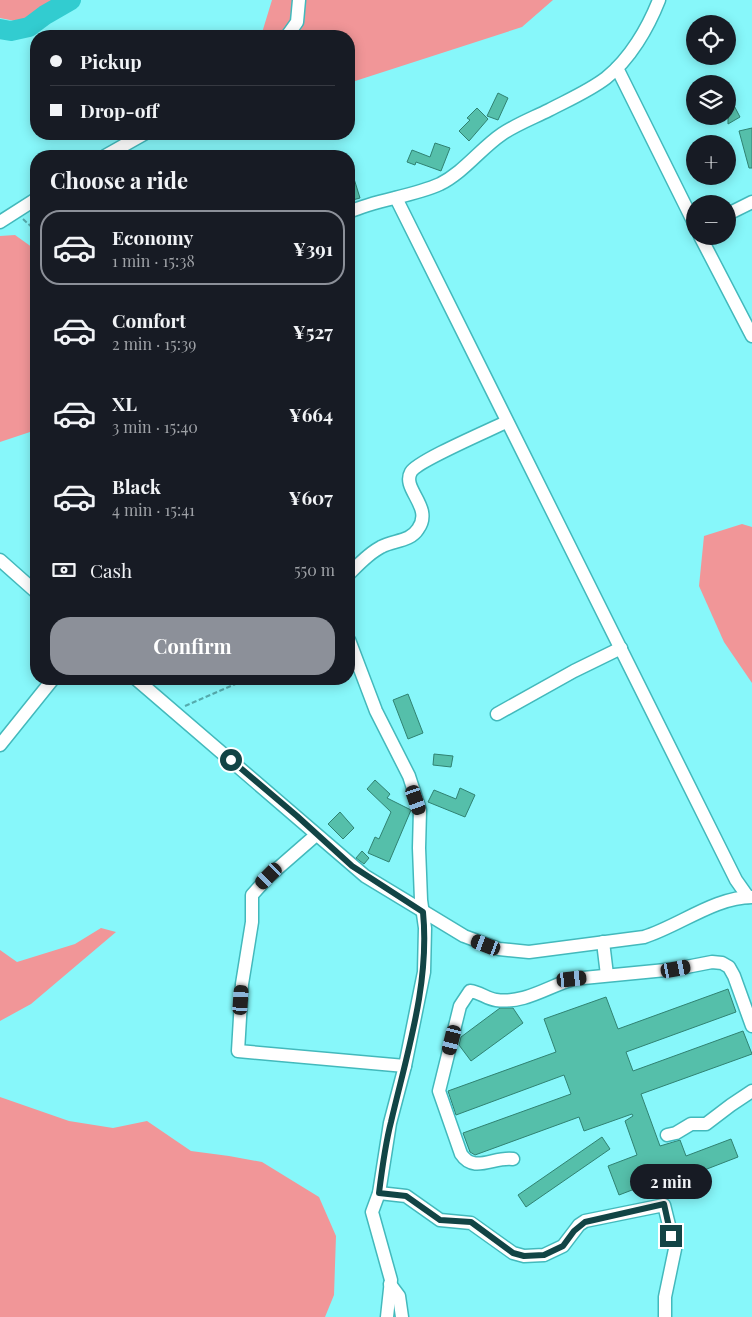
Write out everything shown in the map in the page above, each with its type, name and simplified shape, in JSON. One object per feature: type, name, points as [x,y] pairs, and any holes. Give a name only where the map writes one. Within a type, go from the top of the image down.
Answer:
[{"type":"street","points":[[291,30],[297,22],[299,0]]},
{"type":"street","points":[[355,210],[441,183],[470,162],[487,145],[503,133],[592,87],[617,68],[637,42],[653,15],[659,0]]},
{"type":"street","points":[[617,68],[686,207]]},
{"type":"street","points":[[116,150],[133,140]]},
{"type":"street","points":[[143,685],[365,876],[464,936],[499,949],[529,952],[644,936],[662,931],[713,906],[750,897],[736,880],[396,198]]},
{"type":"street","points":[[736,210],[752,202]]},
{"type":"street","points":[[0,222],[30,203]]},
{"type":"street","points":[[705,245],[752,336]]},
{"type":"street","points":[[355,569],[381,546],[410,537],[419,528],[423,517],[422,508],[410,483],[409,474],[413,468],[506,422]]},
{"type":"street","points":[[0,560],[30,587]]},
{"type":"street","points":[[497,714],[574,671],[621,648]]},
{"type":"street","points":[[355,656],[376,711],[410,776],[420,810],[420,878],[425,928],[424,972],[405,1066],[390,1123],[379,1193],[372,1212],[388,1266],[390,1284],[387,1317]]},
{"type":"street","points":[[0,745],[48,685]]},
{"type":"street","points":[[316,834],[269,876],[252,895],[252,922],[242,984],[238,1051],[405,1066]]},
{"type":"street","points":[[603,942],[606,975]]},
{"type":"street","points":[[513,1159],[503,1158],[482,1164],[471,1164],[464,1159],[460,1154],[439,1092],[460,1006],[470,991],[496,1000],[518,1000],[525,999],[572,979],[676,969],[712,962],[722,963],[729,968],[734,976],[752,1026]]},
{"type":"street","points":[[667,1135],[676,1133],[690,1124],[706,1124],[752,1091]]},
{"type":"street","points":[[379,1193],[406,1196],[440,1220],[471,1222],[513,1253],[524,1256],[544,1255],[563,1246],[574,1231],[585,1222],[664,1204],[675,1249],[665,1297],[665,1317]]},
{"type":"street","points":[[390,1284],[399,1296],[402,1317]]},
{"type":"path","points":[[15,212],[30,226]]},
{"type":"path","points":[[176,714],[187,705],[233,685]]},
{"type":"shaded area","points":[[0,0],[66,0],[36,21],[20,22],[0,18]]},
{"type":"shaded area","points":[[272,0],[553,0],[522,27],[355,81],[355,30],[263,30]]},
{"type":"shaded area","points":[[15,235],[30,246],[30,432],[0,442],[0,236]]},
{"type":"shaded area","points":[[742,524],[752,527],[752,683],[724,642],[699,586],[704,536]]},
{"type":"shaded area","points":[[101,928],[116,932],[31,1004],[0,1021],[0,950],[17,962],[75,944]]},
{"type":"shaded area","points":[[0,1097],[69,1121],[113,1128],[147,1121],[191,1151],[262,1162],[319,1197],[336,1236],[334,1295],[325,1317],[0,1317]]},
{"type":"building","points":[[498,93],[508,98],[498,120],[487,116]]},
{"type":"building","points":[[477,108],[488,119],[469,141],[459,131],[470,120],[467,118]]},
{"type":"building","points":[[736,109],[740,117],[736,119]]},
{"type":"building","points":[[752,128],[752,168],[749,168],[739,131]]},
{"type":"building","points":[[435,143],[450,148],[441,171],[416,162],[415,165],[407,162],[412,150],[430,157]]},
{"type":"building","points":[[355,182],[360,198],[355,199]]},
{"type":"building","points":[[408,694],[423,733],[408,739],[393,700]]},
{"type":"building","points":[[434,754],[453,756],[451,767],[433,765]]},
{"type":"building","points":[[375,780],[390,794],[387,798],[411,810],[389,862],[368,853],[375,837],[379,839],[391,812],[367,789]]},
{"type":"building","points":[[460,788],[475,795],[465,817],[428,802],[434,790],[456,799]]},
{"type":"building","points":[[340,812],[354,828],[343,839],[328,824]]},
{"type":"building","points":[[362,851],[369,858],[364,864],[356,858]]},
{"type":"building","points":[[728,989],[736,1012],[626,1052],[633,1071],[743,1031],[752,1054],[641,1094],[660,1146],[680,1140],[686,1156],[731,1139],[738,1157],[668,1184],[666,1177],[619,1195],[608,1166],[637,1155],[625,1121],[633,1116],[632,1114],[584,1131],[579,1117],[475,1155],[470,1152],[463,1133],[571,1094],[564,1075],[456,1115],[448,1091],[556,1052],[544,1019],[606,997],[618,1029]]},
{"type":"building","points":[[500,1008],[513,1008],[523,1023],[471,1061],[459,1045],[461,1037]]},
{"type":"building","points":[[602,1137],[610,1149],[526,1207],[518,1195]]},
{"type":"waterway","points":[[0,29],[11,31],[29,27],[71,0]]},
{"type":"route","points":[[231,760],[352,866],[423,912],[425,928],[424,972],[405,1066],[390,1123],[379,1193],[406,1196],[434,1217],[445,1222],[471,1222],[513,1253],[524,1256],[544,1255],[563,1246],[579,1225],[585,1222],[664,1204],[671,1236]]}]
